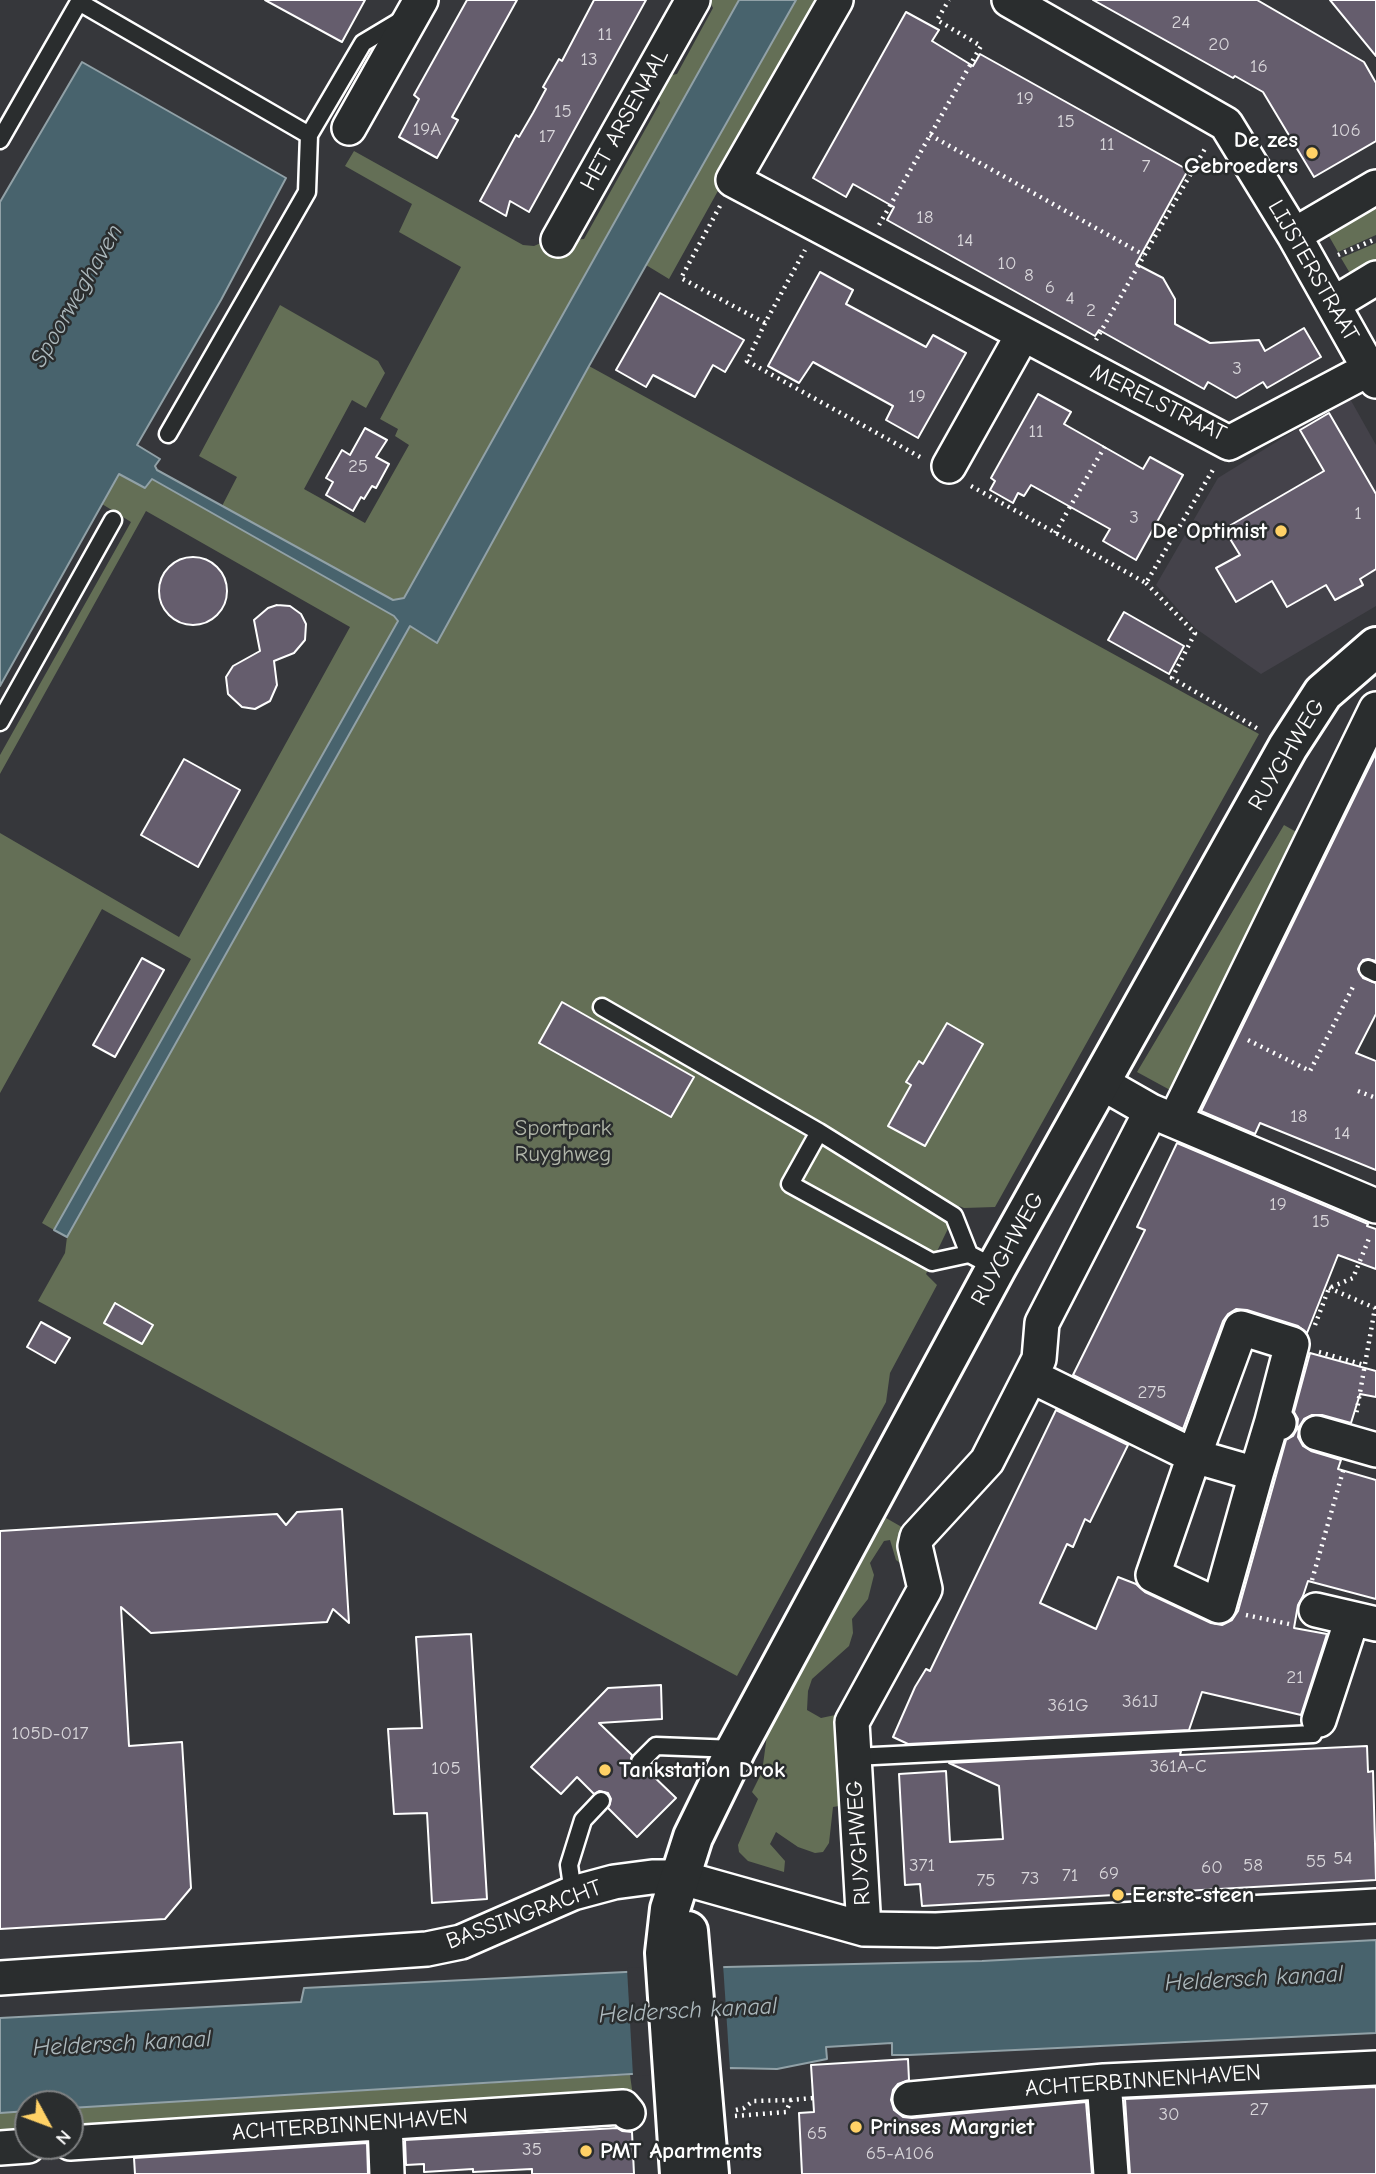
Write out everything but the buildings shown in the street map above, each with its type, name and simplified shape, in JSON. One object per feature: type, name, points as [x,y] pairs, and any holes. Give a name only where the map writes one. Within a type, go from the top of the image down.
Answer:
[{"type":"street","name":"HET ARSENAAL","points":[[558,240],[692,0]]},
{"type":"street","points":[[733,180],[836,0]]},
{"type":"street","name":"LIJSTERSTRAAT","points":[[1009,0],[1227,124],[1294,235],[1372,375]]},
{"type":"street","points":[[349,128],[418,6]]},
{"type":"street","name":"MERELSTRAAT","points":[[733,180],[1229,443],[1372,375]]},
{"type":"street","points":[[1294,235],[1376,187]]},
{"type":"street","points":[[1333,304],[1376,278]]},
{"type":"street","points":[[945,469],[1023,334]]},
{"type":"street","name":"RUYGHWEG","points":[[686,2073],[678,1951],[670,1909],[693,1837],[983,1261],[1102,1083],[1289,747],[1323,693],[1376,647]]},
{"type":"street","name":"RUYGHWEG","points":[[864,1929],[852,1722],[925,1589],[915,1546],[917,1537],[984,1466],[1041,1354],[1042,1323],[1163,1116],[1221,1027],[1376,709]]},
{"type":"street","points":[[1102,1083],[1163,1116],[1374,1219]]},
{"type":"street","points":[[1241,1328],[1299,1346],[1276,1422],[1256,1474],[1219,1606],[1153,1575],[1183,1451],[1241,1328]]},
{"type":"street","points":[[1031,1376],[1183,1451],[1256,1474]]},
{"type":"street","points":[[1317,1433],[1363,1446]]},
{"type":"street","points":[[1316,1610],[1364,1621],[1316,1727]]},
{"type":"street","name":"BASSINGRACHT","points":[[0,1978],[427,1949],[461,1942],[573,1893],[632,1878],[679,1877],[864,1929],[936,1930],[1376,1906]]},
{"type":"street","name":"ACHTERBINNENHAVEN","points":[[910,2099],[1104,2081],[1376,2068]]},
{"type":"street","points":[[680,2174],[686,2073]]},
{"type":"street","points":[[686,2073],[709,2174]]},
{"type":"street","points":[[1104,2081],[1111,2174]]},
{"type":"street","name":"ACHTERBINNENHAVEN","points":[[84,2142],[623,2107],[628,2113]]},
{"type":"street","points":[[385,2123],[387,2174]]},
{"type":"lane","points":[[0,140],[79,2],[309,135]]},
{"type":"lane","points":[[168,434],[307,192],[309,135],[363,43],[418,6]]},
{"type":"lane","points":[[0,722],[113,520]]},
{"type":"lane","points":[[602,1007],[819,1132],[954,1216],[983,1261]]},
{"type":"lane","points":[[819,1132],[790,1184],[932,1262],[983,1261]]},
{"type":"lane","name":"RUYGHWEG","points":[[854,1757],[1316,1727]]},
{"type":"lane","points":[[640,1762],[656,1746],[736,1749]]},
{"type":"lane","points":[[573,1893],[569,1865],[583,1820],[601,1801]]},
{"type":"path","points":[[865,250],[981,46],[937,20],[950,0]]},
{"type":"path","points":[[1081,365],[1220,121]]},
{"type":"path","points":[[930,135],[1144,255]]},
{"type":"path","points":[[733,180],[681,278],[765,323]]},
{"type":"path","points":[[818,225],[747,361],[1146,583],[1195,633],[1172,678],[1289,747]]},
{"type":"path","points":[[1312,268],[1376,239]]},
{"type":"path","points":[[1146,583],[1229,443]]},
{"type":"path","points":[[1055,533],[1105,446]]},
{"type":"path","points":[[1221,1027],[1310,1072],[1363,967],[1372,971]]},
{"type":"path","points":[[1358,1091],[1376,1098]]},
{"type":"path","points":[[1364,1365],[1299,1346],[1329,1288],[1353,1278],[1374,1219]]},
{"type":"path","points":[[1219,1606],[1227,1612],[1297,1626],[1316,1610],[1308,1595],[1363,1446],[1364,1365],[1376,1308],[1329,1288]]},
{"type":"path","points":[[739,2109],[753,2101],[813,2098]]},
{"type":"path","points":[[731,2117],[786,2112],[791,2100]]},
{"type":"shaded area","name":"De Optimist","points":[[1349,397],[1376,445],[1376,606],[1261,674],[1195,628],[1156,585],[1218,478]]},
{"type":"green space","points":[[709,0],[739,0],[404,598],[393,601],[222,506],[237,477],[199,456],[280,305],[378,361],[385,373],[366,408],[352,400],[304,489],[365,523],[409,445],[395,436],[398,429],[380,419],[461,267],[399,232],[412,204],[345,166],[354,151],[523,245],[584,239],[660,103],[655,90],[662,77],[677,74],[713,8]]},
{"type":"green space","points":[[796,0],[824,0],[669,279],[646,265]]},
{"type":"green space","points":[[1376,208],[1376,235],[1338,252],[1326,231],[1336,220],[1346,226]]},
{"type":"green space","points":[[1376,243],[1376,268],[1351,275],[1341,258]]},
{"type":"green space","name":"Sportpark Ruyghweg","points":[[589,366],[1259,734],[995,1207],[959,1206],[926,1274],[937,1285],[890,1373],[886,1402],[737,1676],[38,1301],[65,1253],[67,1237],[410,626],[437,642]]},
{"type":"green space","points":[[119,473],[144,488],[152,478],[394,616],[398,621],[54,1230],[42,1223],[191,959],[102,909],[0,1093],[0,833],[179,937],[350,627],[146,511],[0,774],[0,755],[131,522],[102,504]]},
{"type":"green space","points":[[1284,825],[1307,838],[1181,1096],[1137,1072]]},
{"type":"green space","points":[[886,1518],[907,1530],[908,1569],[896,1560],[890,1540],[884,1541],[870,1563],[874,1575],[868,1599],[852,1619],[853,1633],[849,1646],[812,1679],[808,1691],[807,1710],[821,1718],[840,1714],[845,1805],[833,1807],[829,1843],[823,1852],[815,1853],[798,1847],[776,1832],[770,1844],[785,1861],[784,1872],[748,1861],[739,1852],[738,1845],[758,1799],[752,1792],[762,1772],[767,1735]]},
{"type":"green space","points":[[630,2075],[633,2096],[84,2129],[84,2107]]},
{"type":"green space","points":[[14,2112],[14,2133],[0,2134],[0,2113]]},
{"type":"water","name":"Spoorweghaven","points":[[739,0],[796,0],[589,366],[437,643],[410,626],[67,1237],[54,1230],[398,621],[394,616],[152,479],[145,488],[119,474],[0,686],[0,202],[82,62],[286,178],[221,300],[137,445],[160,459],[155,466],[157,470],[393,600],[404,598]]},
{"type":"water","name":"Heldersch kanaal","points":[[1376,1940],[1376,2033],[909,2055],[892,2055],[892,2043],[826,2047],[827,2059],[777,2069],[731,2068],[84,2107],[84,2090],[14,2090],[14,2112],[0,2113],[0,2018],[301,2002],[304,1988],[726,1967],[982,1961]]},
{"type":"pier","points":[[723,1964],[730,2070],[633,2076],[627,1968]]},
{"type":"place","name":"De zes Gebroeders","points":[[1312,153]]},
{"type":"place","name":"De Optimist","points":[[1281,531]]},
{"type":"place","name":"Tankstation Drok","points":[[605,1770]]},
{"type":"place","name":"Eerste steen","points":[[1118,1895]]},
{"type":"place","name":"Prinses Margriet","points":[[856,2127]]},
{"type":"place","name":"PMT Apartments","points":[[586,2151]]}]
